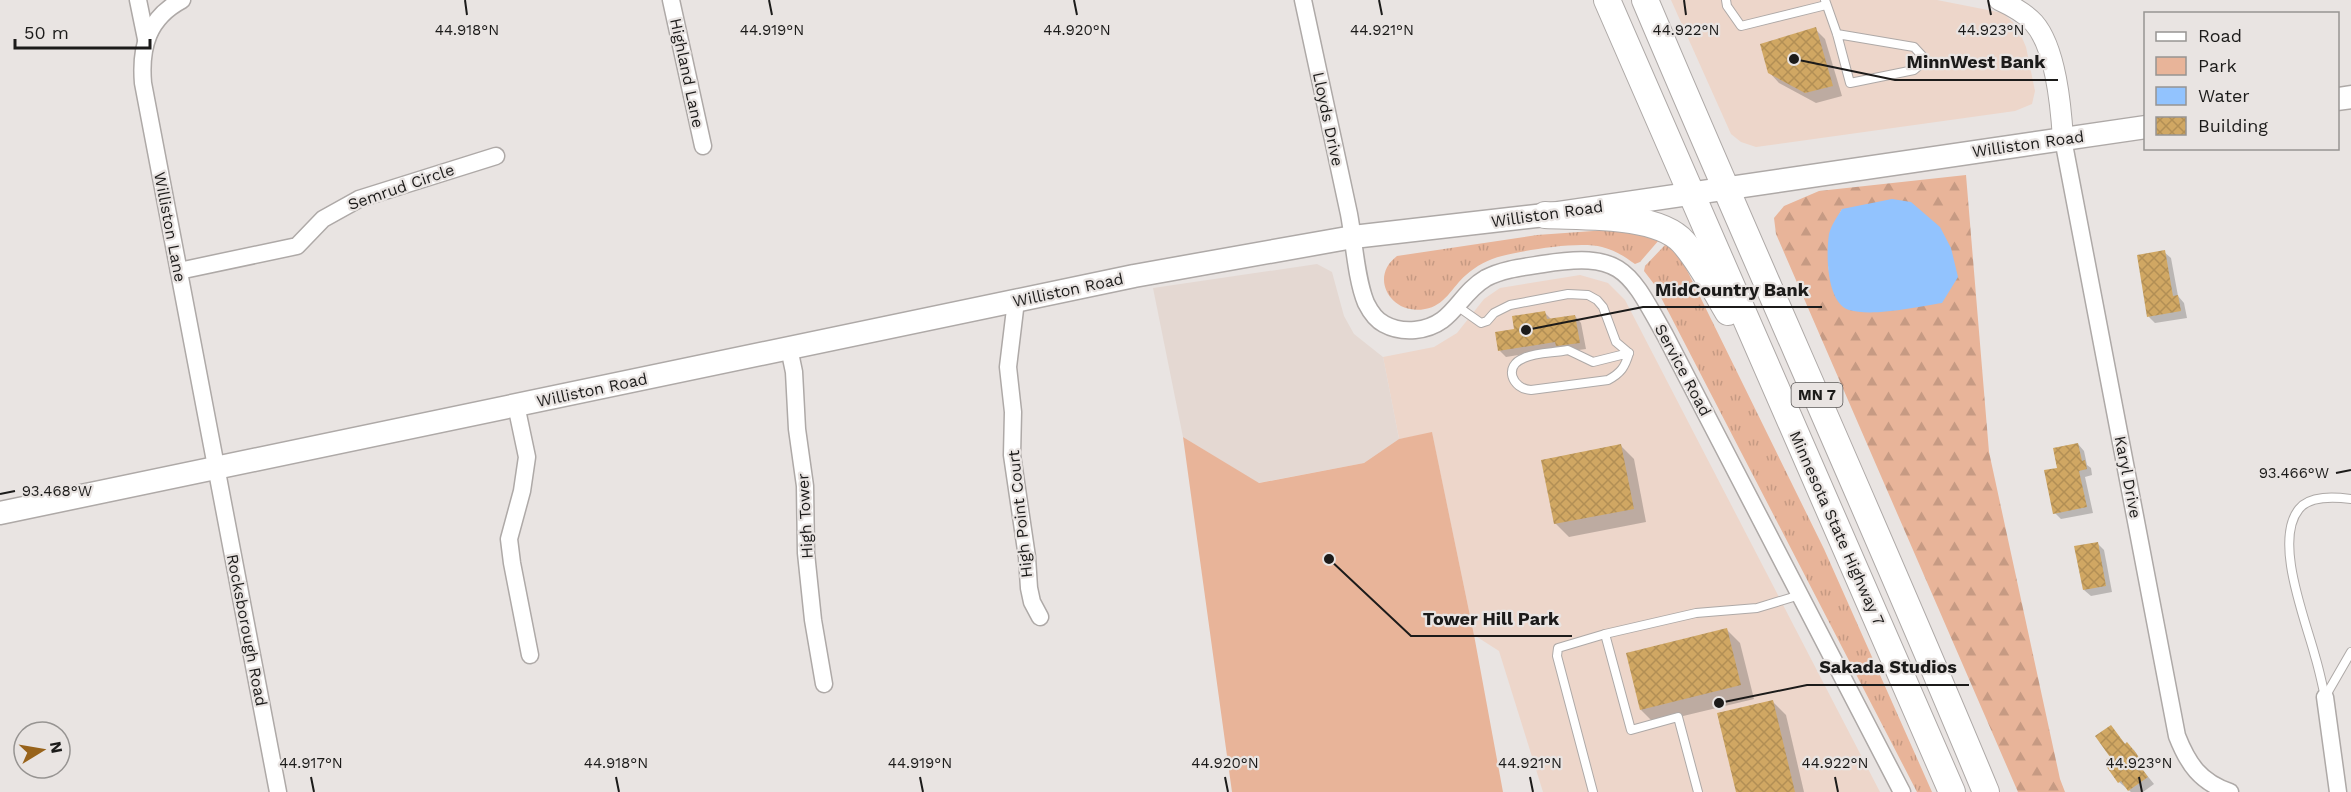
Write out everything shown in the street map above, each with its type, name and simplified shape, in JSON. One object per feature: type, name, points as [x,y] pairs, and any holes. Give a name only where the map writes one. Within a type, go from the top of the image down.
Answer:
[{"type":"main road","name":"Minnesota State Highway 7","points":[[1607,0],[1952,792]]},
{"type":"main road","name":"Minnesota State Highway 7","points":[[1645,0],[1725,189],[1889,560],[1986,792]]},
{"type":"main road","name":"Williston Road","points":[[0,513],[1134,276],[1353,237],[1545,215],[2144,127]]},
{"type":"main road","points":[[1545,215],[1646,222],[1667,229],[1683,241],[1777,391]]},
{"type":"street","points":[[138,0],[146,39]]},
{"type":"street","name":"Williston Lane","points":[[182,0],[158,18],[146,39],[141,60],[143,82],[216,468]]},
{"type":"street","name":"Highland Lane","points":[[671,0],[703,146]]},
{"type":"street","name":"Lloyds Drive","points":[[1303,0],[1353,237]]},
{"type":"street","points":[[1999,0],[2014,7],[2035,24],[2048,48],[2061,105],[2063,139]]},
{"type":"street","name":"Karyl Drive","points":[[2063,139],[2177,736],[2186,759],[2202,777],[2230,792]]},
{"type":"street","name":"Semrud Circle","points":[[179,270],[297,246],[323,219],[359,199],[496,156]]},
{"type":"street","name":"Service Road","points":[[1353,237],[1366,303],[1381,323],[1396,329],[1425,329],[1437,325],[1474,287],[1501,271],[1575,259],[1603,262],[1630,278],[1639,288],[1665,335],[1902,792]]},
{"type":"street","name":"High Point Court","points":[[1016,301],[1008,367],[1013,412],[1012,455],[1027,557],[1029,588],[1032,602],[1040,617]]},
{"type":"street","name":"High Tower","points":[[789,348],[794,372],[797,429],[805,486],[808,575],[824,684]]},
{"type":"street","points":[[516,405],[527,457],[522,491],[509,539],[530,655]]},
{"type":"street","name":"Rocksborough Road","points":[[216,468],[278,792]]},
{"type":"street","points":[[2325,697],[2338,792]]},
{"type":"lane","points":[[1726,0],[1727,6],[1741,26],[1826,3],[1850,83],[1914,70],[1926,60],[1914,47],[1837,34]]},
{"type":"lane","points":[[1457,306],[1481,323],[1510,305],[1568,294],[1588,295],[1603,307],[1617,342],[1629,353]]},
{"type":"lane","points":[[1568,350],[1593,362],[1629,353],[1624,368],[1618,375],[1608,380],[1522,390],[1512,376],[1512,368],[1524,357],[1568,350]]},
{"type":"lane","points":[[2325,697],[2296,586],[2289,540],[2292,523],[2299,507],[2315,499],[2351,499]]},
{"type":"lane","points":[[1593,792],[1557,656],[1558,648],[1605,634],[1696,613],[1757,608],[1800,595]]},
{"type":"lane","points":[[1605,634],[1631,730],[1678,717],[1698,792]]},
{"type":"lane","points":[[2325,697],[2351,652]]},
{"type":"shaded area","points":[[1671,0],[1937,0],[2003,13],[2017,26],[2026,47],[2035,91],[2032,104],[2015,111],[1756,147],[1741,142],[1731,134]]},
{"type":"shaded area","points":[[1317,264],[1332,272],[1344,316],[1354,334],[1383,357],[1399,439],[1364,463],[1258,483],[1183,437],[1153,288]]},
{"type":"shaded area","points":[[1580,275],[1608,283],[1625,300],[1880,792],[1543,792],[1499,651],[1474,635],[1432,433],[1399,439],[1383,357],[1434,347],[1457,333],[1484,299],[1500,288]]},
{"type":"green space","points":[[1966,175],[1989,452],[2060,779],[2065,792],[2018,792],[1776,234],[1774,218],[1784,206],[1819,191]],"holes":[[[1842,209],[1828,271],[1830,232]]]},
{"type":"green space","points":[[1635,228],[1659,240],[1640,262],[1635,264],[1611,250],[1592,245],[1552,247],[1512,254],[1492,259],[1478,266],[1438,304],[1425,309],[1413,310],[1394,301],[1384,284],[1384,275],[1397,256],[1537,235]]},
{"type":"green space","points":[[1669,244],[1682,260],[1824,549],[1932,792],[1917,792],[1654,284],[1644,271],[1645,266],[1665,245]]},
{"type":"green space","points":[[1432,432],[1474,635],[1503,792],[1232,792],[1183,437],[1259,483],[1364,463],[1399,439]]},
{"type":"water","points":[[1892,199],[1911,202],[1940,227],[1951,248],[1958,277],[1942,303],[1882,312],[1849,310],[1841,305],[1836,297],[1829,276],[1830,231],[1842,209]]},
{"type":"building","points":[[1816,27],[1833,86],[1805,93],[1768,73],[1760,44]]},
{"type":"building","points":[[2165,250],[2173,296],[2178,295],[2181,311],[2147,317],[2137,255]]},
{"type":"building","points":[[1545,311],[1547,319],[1575,315],[1580,343],[1556,346],[1555,342],[1498,351],[1495,332],[1514,329],[1512,316]]},
{"type":"building","points":[[2078,443],[2082,461],[2085,460],[2087,469],[2079,471],[2087,507],[2053,514],[2044,470],[2057,468],[2053,448]]},
{"type":"building","points":[[1621,444],[1634,509],[1554,524],[1541,460]]},
{"type":"building","points":[[2098,542],[2106,586],[2083,590],[2074,546]]},
{"type":"building","points":[[1727,628],[1741,685],[1640,710],[1626,653]]},
{"type":"building","points":[[1773,700],[1795,792],[1736,792],[1717,713]]},
{"type":"building","points":[[2111,725],[2125,744],[2127,742],[2136,753],[2139,758],[2136,760],[2148,777],[2128,791],[2121,781],[2118,783],[2106,766],[2109,764],[2106,760],[2110,757],[2095,736]]},
{"type":"place","name":"MinnWest Bank","points":[[1794,59]]},
{"type":"place","name":"MidCountry Bank","points":[[1526,330]]},
{"type":"place","name":"Tower Hill Park","points":[[1329,559]]},
{"type":"place","name":"Sakada Studios","points":[[1719,703]]}]
